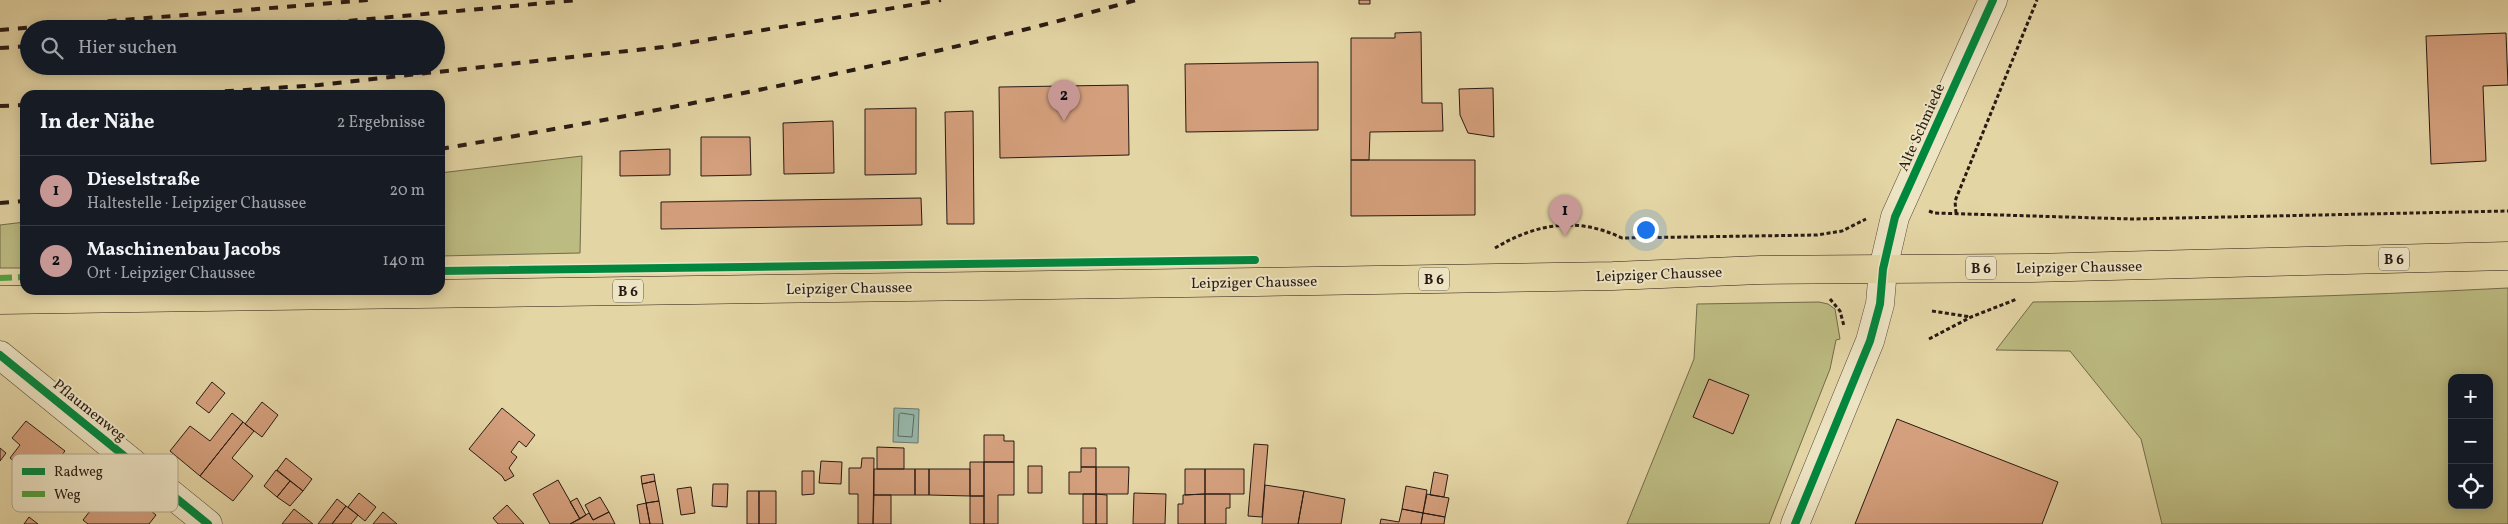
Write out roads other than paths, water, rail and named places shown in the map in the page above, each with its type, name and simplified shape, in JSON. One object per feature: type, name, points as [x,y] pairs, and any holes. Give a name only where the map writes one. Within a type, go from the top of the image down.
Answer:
[{"type":"main road","name":"Leipziger Chaussee","points":[[445,294],[1256,282],[1883,269],[2040,268],[2508,256]]},
{"type":"main road","name":"Leipziger Chaussee","points":[[0,300],[349,295]]},
{"type":"street","name":"Alte Schmiede","points":[[1795,524],[1870,341],[1880,304],[1883,269],[1895,217],[1993,0]]},
{"type":"street","name":"Pflaumenweg","points":[[0,355],[122,454]]},
{"type":"street","name":"Pflaumenweg","points":[[178,500],[208,524]]},
{"type":"water","points":[[894,408],[919,409],[918,443],[893,442]]},
{"type":"railway","points":[[123,20],[369,0]]},
{"type":"railway","points":[[358,20],[579,0]]},
{"type":"railway","points":[[445,71],[663,47],[941,0]]},
{"type":"railway","points":[[445,148],[790,84],[964,45],[1136,0]]},
{"type":"railway","points":[[0,30],[20,28]]},
{"type":"railway","points":[[0,48],[20,47]]},
{"type":"railway","points":[[245,90],[319,85],[410,75]]},
{"type":"railway","points":[[0,106],[20,105]]},
{"type":"railway","points":[[0,203],[20,201]]},
{"type":"place","name":"Maschinenbau Jacobs","points":[[1064,121]]},
{"type":"place","name":"Dieselstraße","points":[[1565,236]]}]
